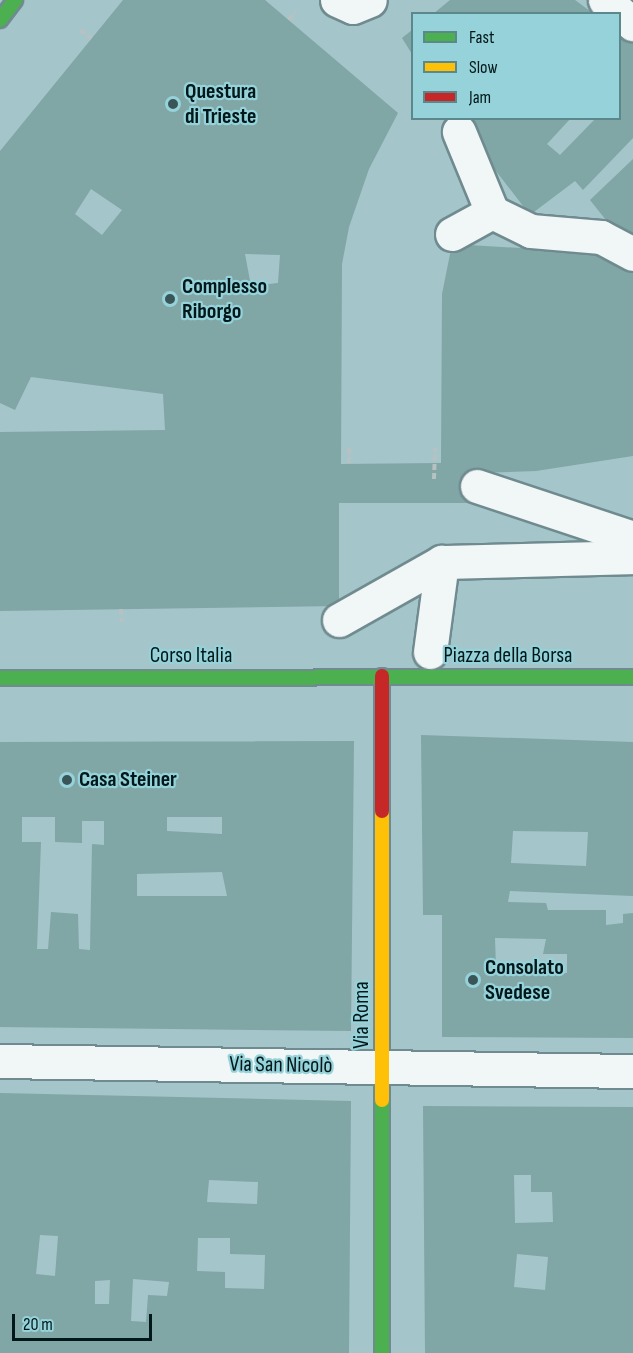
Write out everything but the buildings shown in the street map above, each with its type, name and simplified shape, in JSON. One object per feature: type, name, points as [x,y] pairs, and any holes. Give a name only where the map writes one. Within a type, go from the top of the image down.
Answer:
[{"type":"main road","points":[[0,20],[15,0]]},
{"type":"main road","name":"Piazza della Borsa","points":[[382,676],[633,677]]},
{"type":"main road","name":"Corso Italia","points":[[0,678],[382,676]]},
{"type":"main road","name":"Via Roma","points":[[382,676],[382,1353]]},
{"type":"street","points":[[605,0],[619,12]]},
{"type":"street","points":[[621,14],[633,24]]},
{"type":"street","points":[[459,132],[492,212],[531,231],[601,237],[629,253]]},
{"type":"street","points":[[452,234],[492,212]]},
{"type":"street","points":[[477,486],[633,538]]},
{"type":"street","points":[[339,620],[442,562],[633,557]]},
{"type":"street","points":[[430,652],[442,562]]},
{"type":"street","name":"Via San Nicolò","points":[[0,1061],[633,1071]]},
{"type":"path","points":[[289,20],[296,11]]},
{"type":"path","points":[[80,30],[91,38]]},
{"type":"path","points":[[349,447],[349,464]]},
{"type":"path","points":[[434,486],[435,448]]},
{"type":"path","points":[[121,609],[122,622]]},
{"type":"traffic: fast","points":[[0,20],[15,0]]},
{"type":"traffic: fast","points":[[0,678],[633,677]]},
{"type":"traffic: fast","points":[[382,1100],[382,1353]]},
{"type":"traffic: slow","points":[[382,811],[382,1100]]},
{"type":"traffic: jam","points":[[382,676],[382,811]]},
{"type":"place","name":"Questura di Trieste","points":[[173,104]]},
{"type":"place","name":"Complesso Riborgo","points":[[170,299]]},
{"type":"place","name":"Casa Steiner","points":[[67,780]]},
{"type":"place","name":"Consolato Svedese","points":[[473,980]]}]
